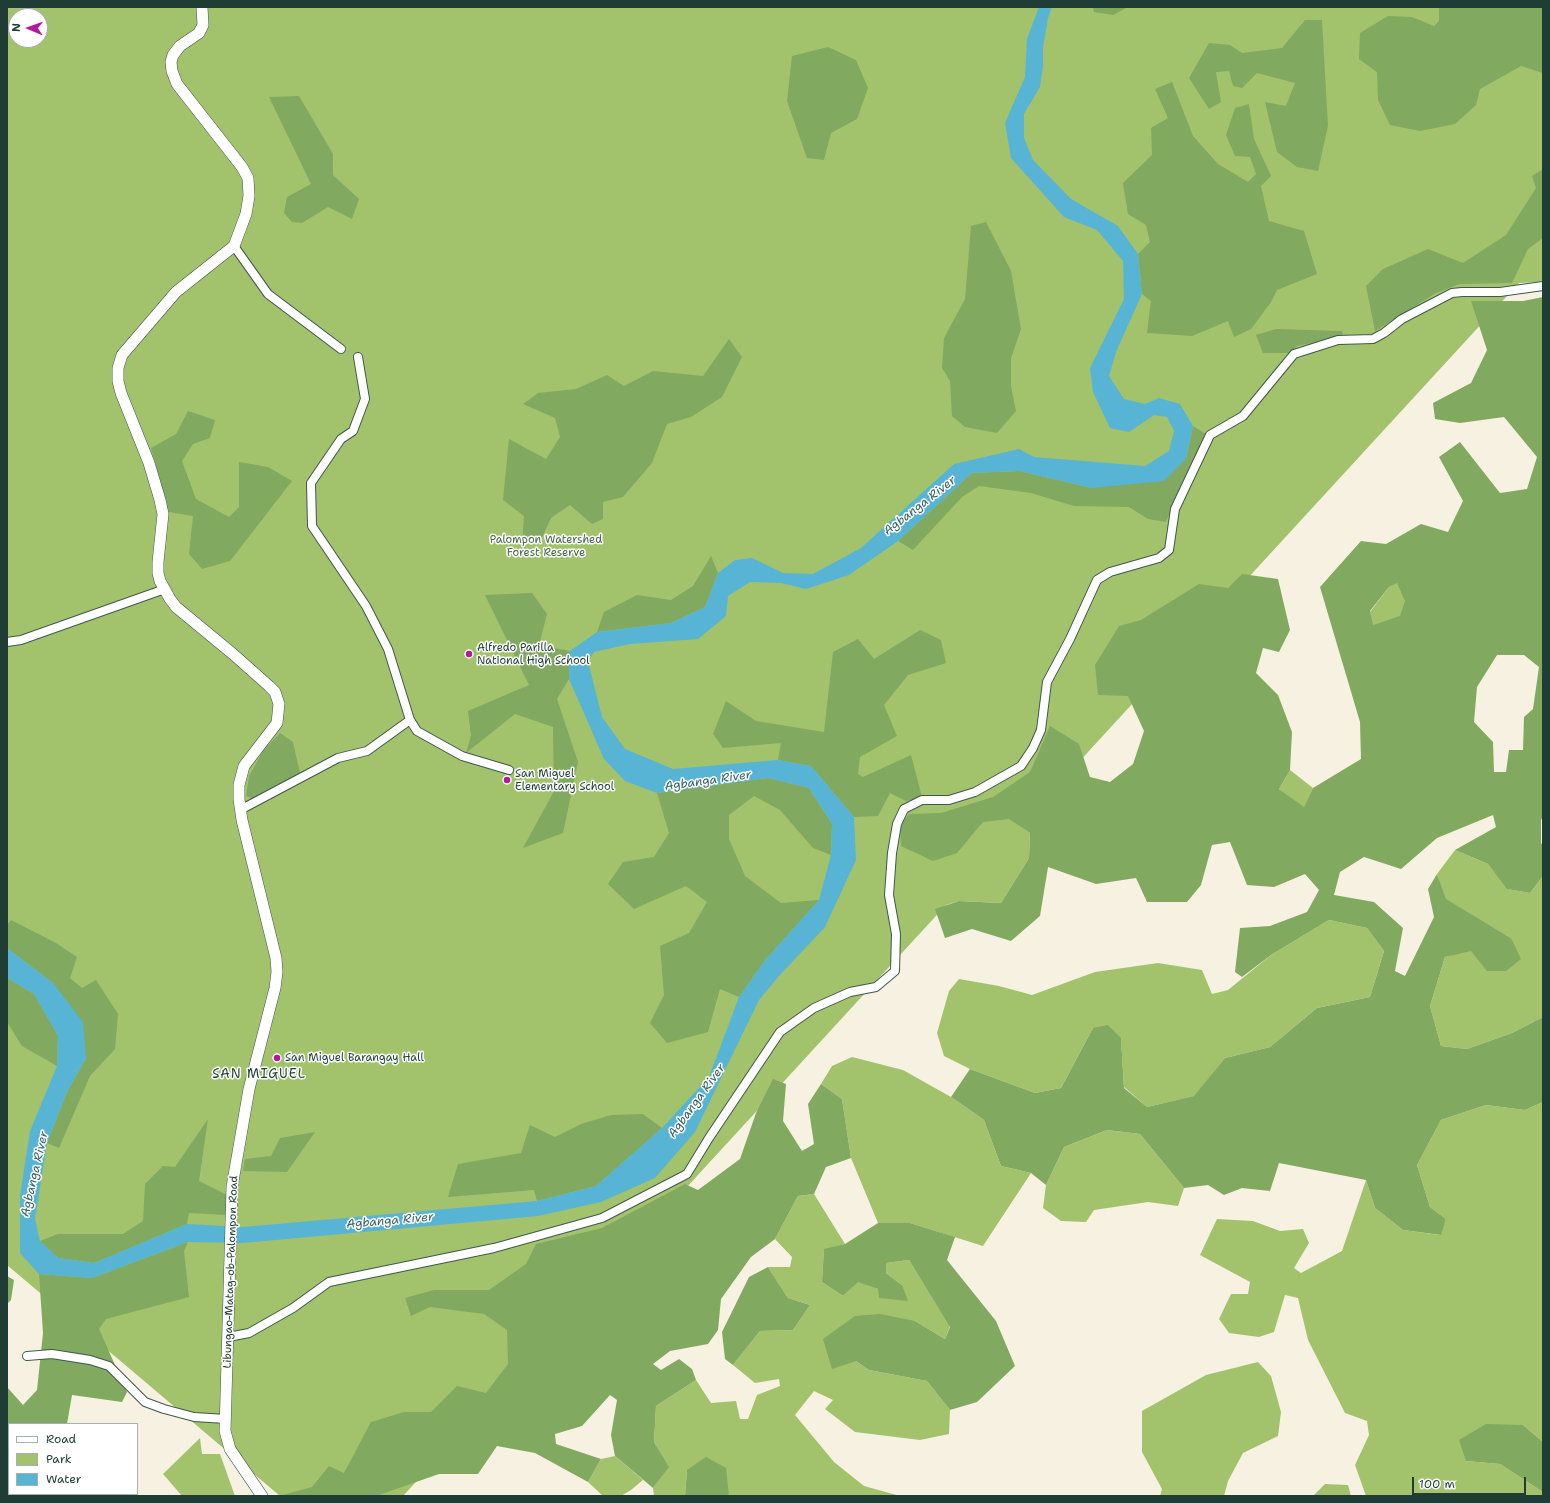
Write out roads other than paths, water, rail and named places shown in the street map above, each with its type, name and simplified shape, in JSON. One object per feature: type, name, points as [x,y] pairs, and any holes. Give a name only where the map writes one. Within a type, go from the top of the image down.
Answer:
[{"type":"main road","points":[[202,7],[204,14],[203,25],[199,33],[180,46],[173,55],[171,62],[172,71],[177,84],[242,167],[248,178],[249,196],[246,214],[234,246]]},
{"type":"main road","name":"Libungao-Matag-ob-Palompon Road","points":[[234,246],[176,292],[122,355],[118,368],[118,381],[149,463],[160,500],[163,514],[158,573],[165,589],[176,607],[234,654],[275,692],[279,704],[277,723],[244,766],[239,785],[240,810],[276,958],[276,972],[275,988],[250,1089],[232,1187],[225,1431],[230,1449],[262,1496]]},
{"type":"street","points":[[234,246],[268,294],[341,349]]},
{"type":"street","points":[[228,1337],[249,1333],[293,1308],[329,1282],[494,1248],[602,1218],[687,1174],[709,1138],[780,1032],[814,1008],[850,992],[876,987],[896,971],[896,934],[889,895],[892,853],[897,824],[904,809],[922,800],[949,800],[975,792],[1021,766],[1042,730],[1047,682],[1070,639],[1097,580],[1110,572],[1159,558],[1168,550],[1176,509],[1210,435],[1243,416],[1294,354],[1338,340],[1374,338],[1384,333],[1402,319],[1452,293],[1500,292],[1543,286]]},
{"type":"street","points":[[358,357],[365,399],[353,431],[341,439],[311,483],[312,526],[366,606],[388,649],[410,720],[417,731],[462,756],[509,770]]},
{"type":"street","points":[[7,642],[29,638],[165,589]]},
{"type":"street","points":[[240,810],[338,758],[367,751],[410,720]]},
{"type":"street","points":[[27,1356],[52,1354],[90,1360],[109,1366],[145,1402],[194,1417],[226,1419]]},
{"type":"water","name":"Agbanga River","points":[[1039,7],[1052,7],[1048,18],[1043,48],[1043,67],[1040,87],[1024,114],[1024,138],[1033,160],[1071,199],[1118,226],[1138,254],[1142,294],[1116,352],[1109,376],[1124,399],[1145,404],[1159,398],[1180,404],[1193,426],[1186,459],[1164,481],[1092,488],[1019,471],[972,473],[898,541],[849,575],[806,589],[781,583],[750,582],[728,596],[726,616],[698,639],[630,644],[594,652],[588,661],[602,717],[625,749],[673,769],[778,760],[811,766],[854,817],[856,860],[825,927],[779,976],[759,1000],[695,1132],[655,1178],[601,1202],[538,1216],[243,1243],[188,1242],[92,1278],[39,1274],[20,1253],[20,1196],[30,1131],[57,1066],[58,1036],[34,994],[7,978],[7,948],[53,983],[83,1022],[86,1058],[67,1092],[47,1143],[35,1219],[40,1241],[58,1258],[94,1263],[187,1224],[243,1227],[537,1201],[596,1186],[662,1128],[709,1077],[739,997],[766,959],[819,900],[831,855],[832,824],[809,788],[768,778],[657,793],[625,781],[604,759],[569,679],[570,651],[597,632],[671,623],[705,607],[718,573],[735,560],[752,558],[783,573],[813,574],[861,548],[954,464],[1019,449],[1034,457],[1145,466],[1169,451],[1174,431],[1167,417],[1154,415],[1129,432],[1110,428],[1093,392],[1090,368],[1124,299],[1123,261],[1097,230],[1064,217],[1011,158],[1005,123],[1025,77],[1027,39]]},
{"type":"place","name":"Alfredo Parilla National High School","points":[[469,654]]},
{"type":"place","name":"San Miguel Elementary School","points":[[507,780]]},
{"type":"place","name":"San Miguel Barangay Hall","points":[[277,1058]]},
{"type":"district","name":"SAN MIGUEL","points":[[259,1075]]},
{"type":"park label","name":"Palompon Watershed Forest Reserve","points":[[546,546]]}]
